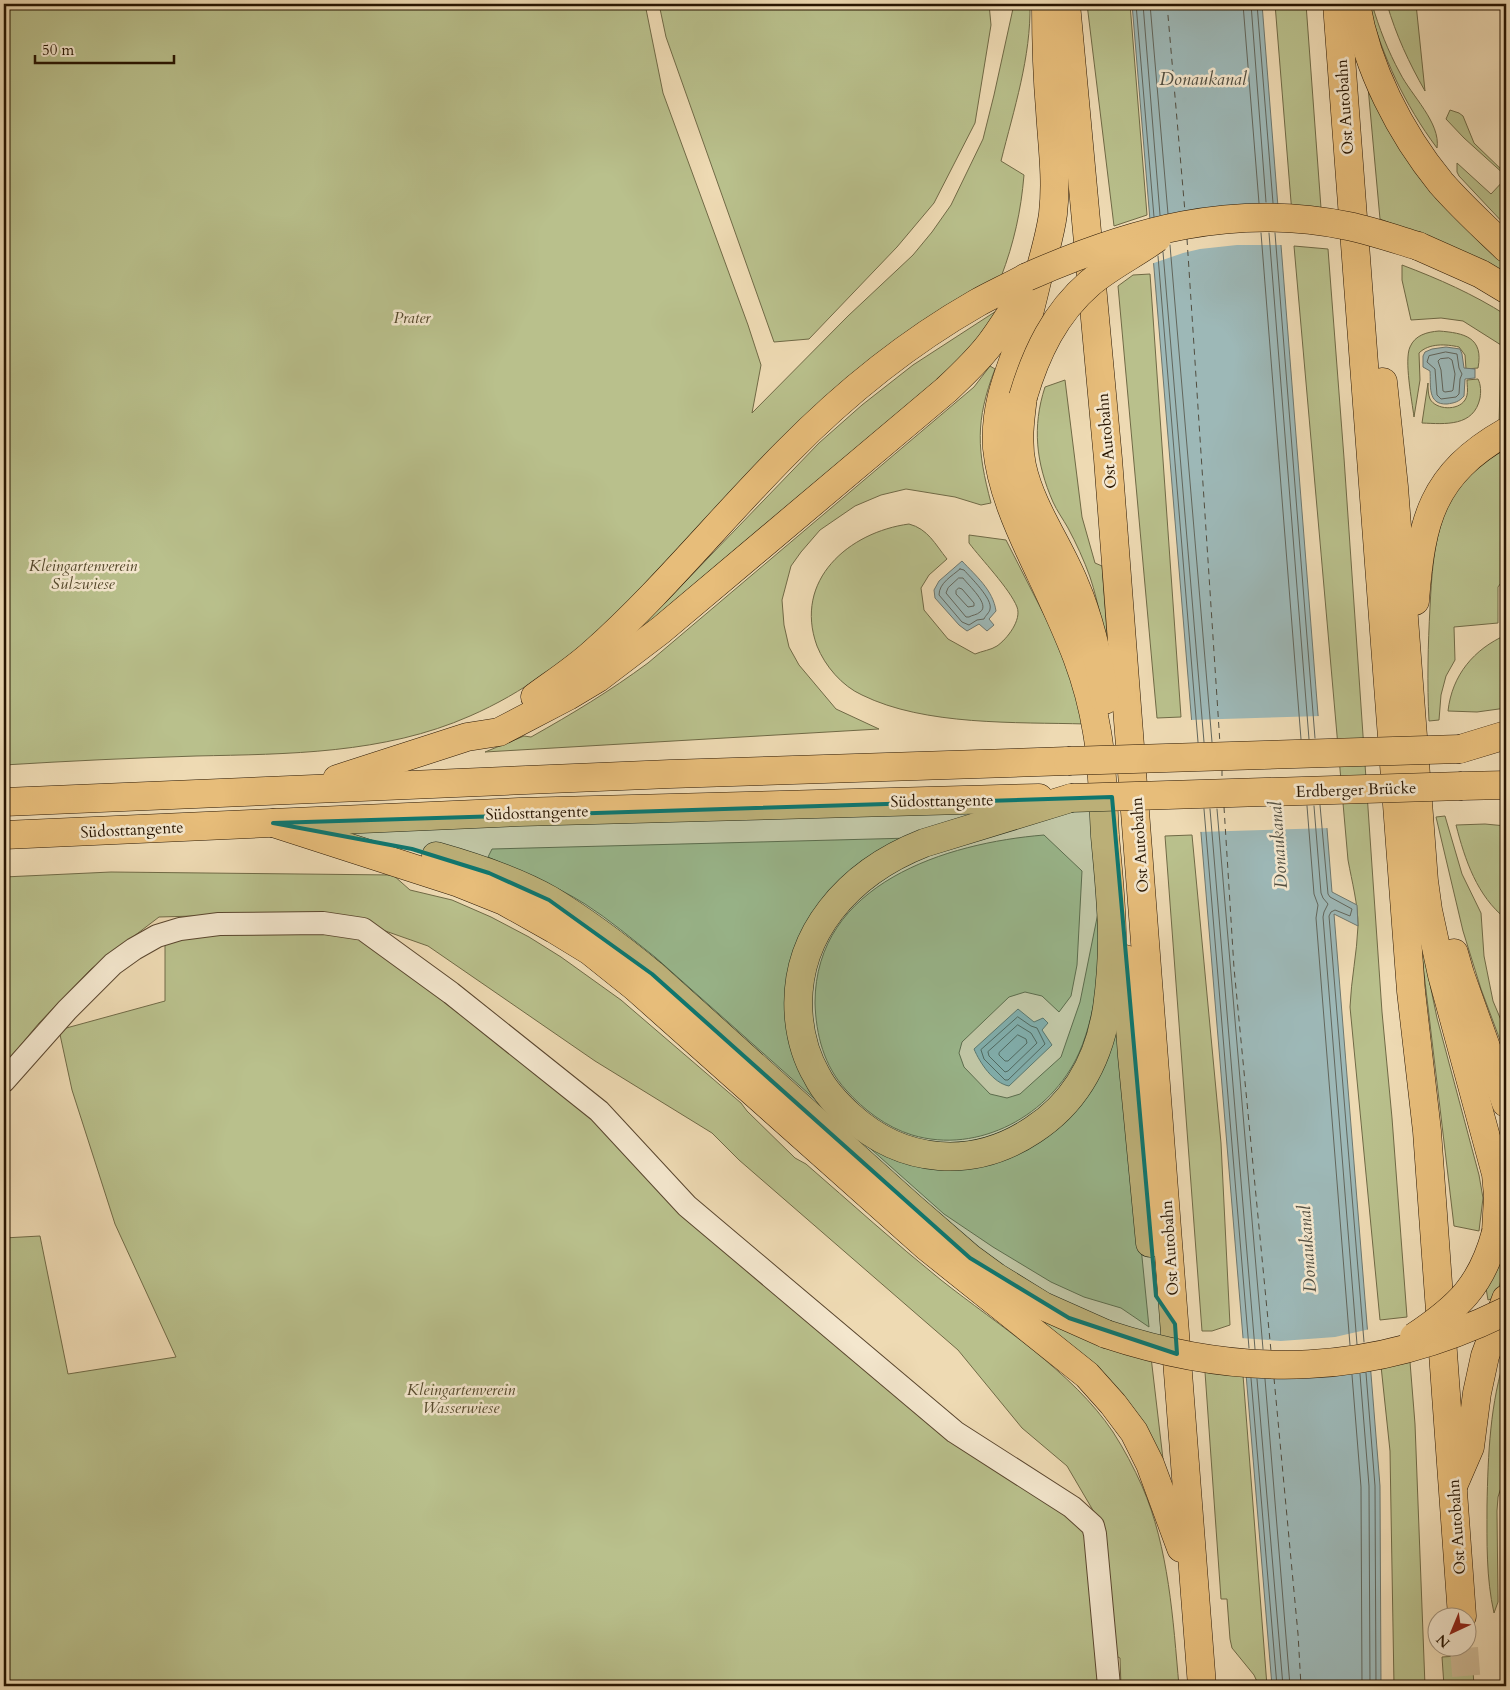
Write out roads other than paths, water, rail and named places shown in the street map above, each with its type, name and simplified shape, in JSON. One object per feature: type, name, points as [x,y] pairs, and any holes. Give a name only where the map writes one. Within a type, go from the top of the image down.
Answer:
[{"type":"highway","points":[[1047,4],[1047,72],[1054,172],[1051,223],[1025,328],[1001,396],[997,444],[1004,485],[1019,526],[1078,661],[1098,735],[1112,937],[1106,1015],[1099,1043],[1089,1067],[1068,1101],[1055,1114],[1022,1137],[986,1151],[963,1156],[941,1156],[898,1148],[869,1131],[853,1118],[826,1091],[817,1078],[800,1028],[799,988],[807,953],[814,936],[825,917],[849,889],[881,863],[924,843],[1071,798]]},
{"type":"highway","name":"Ost Autobahn","points":[[1066,4],[1108,460],[1202,1686]]},
{"type":"highway","name":"Ost Autobahn","points":[[1337,4],[1411,990],[1427,1131],[1461,1608]]},
{"type":"highway","points":[[1344,4],[1393,478],[1424,881],[1428,910],[1442,975],[1496,1174],[1498,1196],[1496,1232],[1486,1264],[1466,1295],[1454,1309],[1440,1320],[1390,1353]]},
{"type":"highway","points":[[1356,4],[1365,41],[1378,75],[1410,138],[1442,184],[1506,248]]},
{"type":"highway","points":[[467,738],[496,718],[531,700],[591,655],[632,616],[788,451],[846,397],[936,328],[1027,277],[1123,240],[1174,226],[1229,219],[1290,219],[1348,226],[1418,246],[1472,270],[1506,290]]},
{"type":"highway","points":[[1174,226],[1090,282],[1058,318],[1047,335],[1030,374],[1023,397],[1019,443],[1026,479],[1036,506],[1074,582],[1085,609],[1100,666],[1105,699],[1132,1056],[1156,1296],[1175,1324]]},
{"type":"highway","points":[[298,790],[467,738],[499,732],[568,696],[605,673],[661,630],[946,390],[990,344],[1016,304],[1039,275]]},
{"type":"highway","points":[[1506,432],[1464,461],[1442,488],[1433,504],[1424,532],[1417,575],[1415,629],[1436,885],[1460,974],[1506,1103]]},
{"type":"highway","points":[[1460,749],[1506,735]]},
{"type":"highway","points":[[1460,749],[1506,748]]},
{"type":"highway","name":"Südosttangente","points":[[4,802],[670,774],[1460,749]]},
{"type":"highway","name":"Erdberger Brücke","points":[[1071,798],[1506,785]]},
{"type":"highway","name":"Südosttangente","points":[[4,835],[529,812],[955,799],[1071,798]]},
{"type":"highway","points":[[273,823],[412,849],[488,873],[549,900],[614,943],[652,974],[970,1258],[1043,1306],[1106,1334],[1182,1356],[1218,1361],[1256,1365],[1324,1364],[1390,1353],[1415,1346],[1466,1329],[1506,1310]]},
{"type":"highway","points":[[273,823],[459,883],[504,902],[590,951],[635,987],[927,1247],[1087,1374],[1134,1432],[1150,1464],[1193,1580]]},
{"type":"highway","points":[[1453,1485],[1470,1447],[1477,1393],[1485,1356],[1506,1299]]},
{"type":"street","points":[[4,1081],[67,1010],[119,960],[157,936],[198,926],[237,924],[323,924],[363,929],[451,993],[599,1111],[686,1206],[955,1432],[1072,1507],[1093,1526],[1096,1534],[1109,1686]]},
{"type":"water","name":"Donaukanal","points":[[1132,4],[1262,4],[1332,892],[1357,905],[1358,926],[1334,914],[1380,1486],[1381,1686],[1272,1686]]},
{"type":"water","points":[[1446,347],[1460,349],[1464,368],[1475,369],[1475,378],[1465,379],[1464,396],[1456,402],[1447,404],[1436,401],[1433,398],[1430,371],[1423,367],[1425,352]]},
{"type":"water","points":[[962,561],[988,590],[994,603],[996,611],[989,619],[994,625],[987,631],[979,624],[967,631],[959,625],[935,598],[934,590],[939,581]]},
{"type":"water","points":[[1018,1009],[1034,1022],[1043,1018],[1048,1023],[1042,1030],[1052,1045],[1009,1086],[992,1077],[983,1066],[974,1049]]},
{"type":"tunnel","points":[[1465,1658],[1467,1686]]},
{"type":"park label","name":"Prater","points":[[412,317]]},
{"type":"park label","name":"Kleingartenverein Sulzwiese","points":[[83,574]]},
{"type":"park label","name":"Kleingartenverein Wasserwiese","points":[[461,1398]]}]
